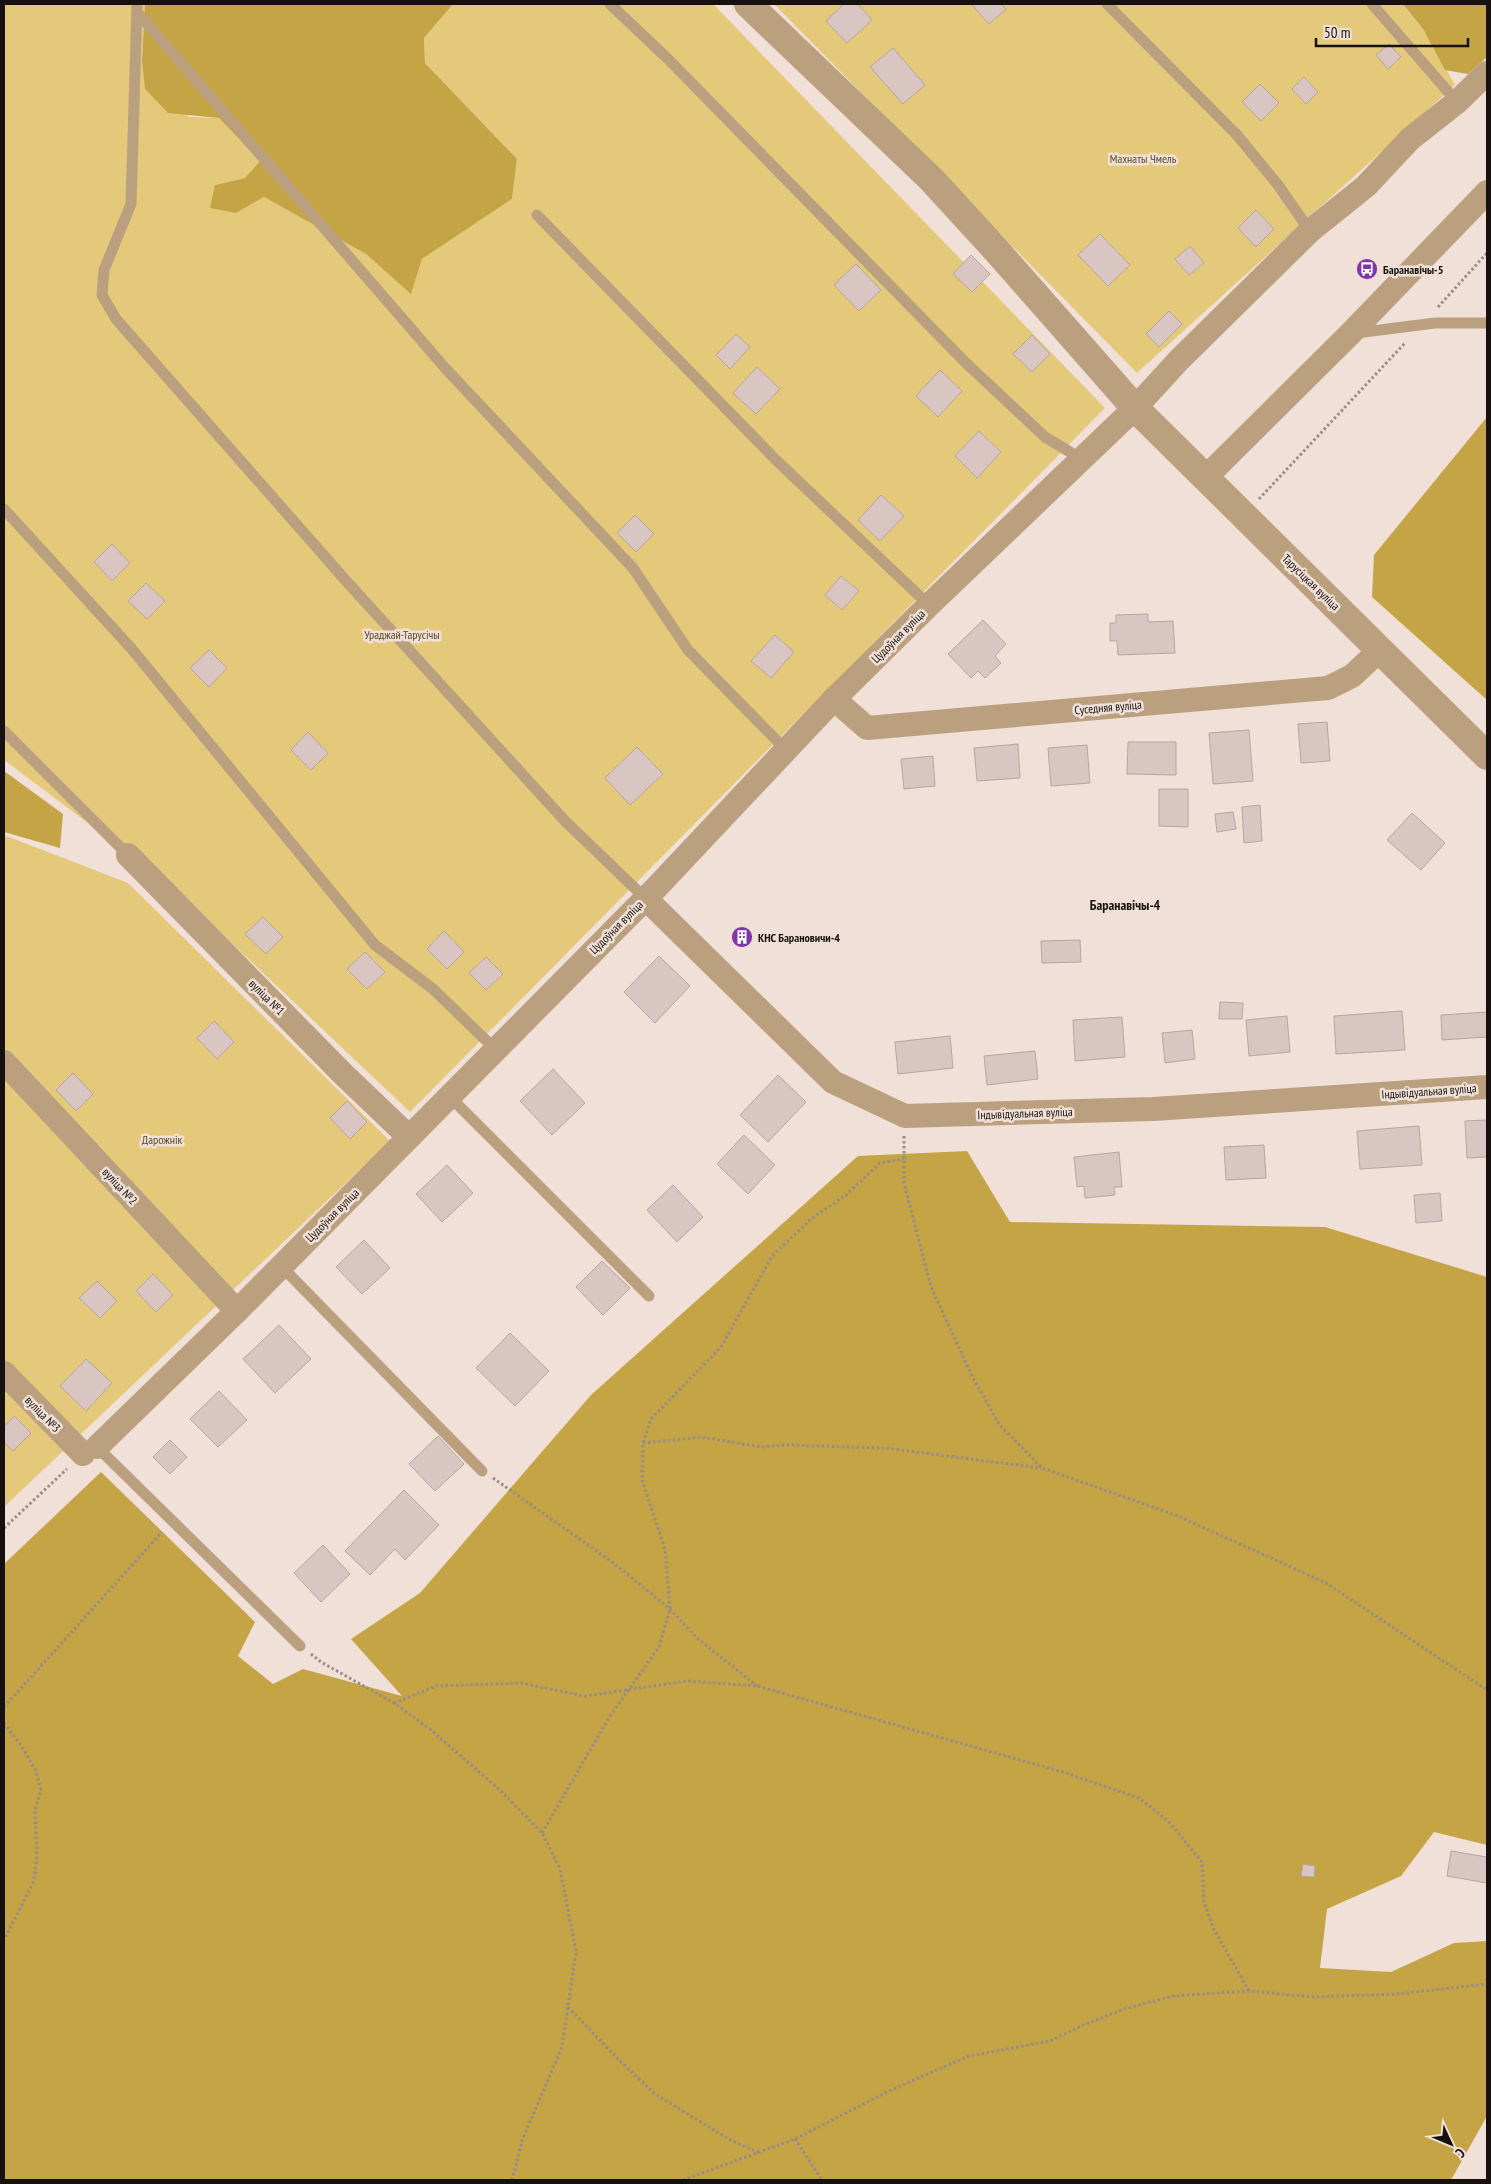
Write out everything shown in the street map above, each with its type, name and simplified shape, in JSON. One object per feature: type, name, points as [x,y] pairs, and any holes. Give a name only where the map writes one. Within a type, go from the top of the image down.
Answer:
[{"type":"street","name":"Тарусіцкая вуліца","points":[[748,4],[932,180],[998,251],[1135,408],[1487,756]]},
{"type":"street","name":"Цудоўная вуліца","points":[[90,1451],[237,1311],[645,898],[834,700],[929,605],[1080,458],[1135,408],[1185,353],[1310,231],[1366,186],[1410,139],[1457,102],[1487,74]]},
{"type":"street","points":[[1205,478],[1351,333],[1487,192]]},
{"type":"street","name":"Суседняя вуліца","points":[[834,700],[867,728],[1328,688],[1352,676],[1380,650]]},
{"type":"street","name":"вуліца №1","points":[[128,855],[342,1073],[409,1137]]},
{"type":"street","name":"Індывідуальная вуліца","points":[[645,898],[833,1082],[905,1116],[1153,1109],[1487,1087]]},
{"type":"street","name":"вуліца №2","points":[[4,1062],[237,1311]]},
{"type":"street","name":"вуліца №3","points":[[4,1373],[90,1451]]},
{"type":"lane","points":[[610,4],[669,60],[966,362],[1045,437],[1080,458]]},
{"type":"lane","points":[[1108,4],[1237,135],[1278,185],[1310,231]]},
{"type":"lane","points":[[1372,4],[1457,102]]},
{"type":"lane","points":[[137,8],[446,369],[633,568],[688,650],[786,750]]},
{"type":"lane","points":[[137,8],[131,204],[104,270],[102,295],[116,319],[348,583],[565,821],[645,898]]},
{"type":"lane","points":[[537,215],[776,460],[929,605]]},
{"type":"lane","points":[[1351,333],[1422,324],[1487,323]]},
{"type":"lane","points":[[4,509],[132,648],[375,945],[433,989],[495,1049]]},
{"type":"lane","points":[[4,730],[128,855]]},
{"type":"lane","points":[[449,1096],[649,1296]]},
{"type":"lane","points":[[281,1266],[482,1471]]},
{"type":"lane","points":[[90,1451],[172,1520],[300,1646]]},
{"type":"path","points":[[1243,516],[1487,253]]},
{"type":"path","points":[[905,1116],[904,1183],[931,1287],[972,1376],[999,1424],[1042,1468]]},
{"type":"path","points":[[542,1833],[629,1688],[659,1647],[670,1609],[664,1549],[642,1480],[643,1443],[651,1419],[721,1347],[772,1256],[811,1219],[846,1196],[880,1163],[904,1159]]},
{"type":"path","points":[[643,1443],[700,1437],[762,1447],[785,1445],[885,1448],[1042,1468],[1178,1516],[1326,1583],[1487,1690]]},
{"type":"path","points":[[4,1528],[90,1451]]},
{"type":"path","points":[[482,1471],[616,1564],[670,1609],[696,1637],[757,1686]]},
{"type":"path","points":[[4,1707],[172,1520]]},
{"type":"path","points":[[300,1646],[321,1662],[394,1702],[431,1730],[488,1779],[542,1833],[560,1869],[576,1952],[562,2047],[523,2138],[512,2180]]},
{"type":"path","points":[[394,1702],[436,1686],[521,1683],[585,1696],[629,1688],[687,1681],[757,1686],[1063,1772],[1139,1798],[1168,1821],[1202,1862],[1204,1901],[1213,1928],[1249,1991]]},
{"type":"path","points":[[4,1724],[22,1747],[36,1771],[41,1790],[35,1810],[37,1856],[34,1881],[4,1940]]},
{"type":"path","points":[[683,2180],[796,2139],[887,2092],[969,2056],[1050,2041],[1081,2026],[1124,2010],[1173,1996],[1249,1991],[1314,1997],[1397,1994],[1487,1984]]},
{"type":"path","points":[[568,2006],[619,2060],[655,2094],[732,2141],[758,2153]]},
{"type":"path","points":[[796,2139],[822,2180]]},
{"type":"green space","name":"Ураджай-Тарусічы","points":[[4,4],[145,4],[142,61],[189,117],[219,118],[260,161],[245,178],[216,185],[236,213],[264,197],[366,254],[411,293],[422,259],[512,199],[517,159],[425,63],[424,38],[453,4],[713,4],[1105,408],[410,1112],[168,883],[4,760]]},
{"type":"green space","name":"Махнаты Чмель","points":[[774,4],[1403,4],[1423,29],[1455,85],[1137,373]]},
{"type":"green space","name":"Дарожнік","points":[[4,835],[128,883],[390,1141],[4,1507]]},
{"type":"shaded area","points":[[145,4],[453,4],[424,38],[425,63],[517,159],[512,199],[422,259],[411,294],[366,254],[264,197],[236,213],[210,208],[215,185],[245,178],[260,161],[219,118],[168,113],[145,89],[142,61]]},
{"type":"shaded area","points":[[1403,4],[1487,4],[1487,57],[1468,74],[1445,70],[1423,29]]},
{"type":"shaded area","points":[[1487,417],[1487,700],[1372,597],[1374,555]]},
{"type":"shaded area","points":[[4,771],[63,814],[60,848],[4,832]]},
{"type":"shaded area","points":[[967,1151],[1010,1222],[1325,1227],[1487,1277],[1487,1845],[1434,1832],[1401,1876],[1327,1909],[1320,1968],[1391,1972],[1454,1943],[1487,1941],[1487,2116],[1451,2180],[4,2180],[4,1564],[101,1472],[255,1622],[238,1656],[273,1684],[303,1669],[402,1696],[351,1639],[420,1593],[591,1395],[858,1156]]},
{"type":"building","points":[[844,4],[858,4],[872,20],[847,43],[826,21]]},
{"type":"building","points":[[971,4],[1001,4],[1006,9],[989,24]]},
{"type":"building","points":[[1389,44],[1401,57],[1388,69],[1376,55]]},
{"type":"building","points":[[893,48],[925,85],[903,104],[870,67]]},
{"type":"building","points":[[1304,77],[1318,92],[1306,104],[1292,89]]},
{"type":"building","points":[[1260,84],[1279,103],[1261,121],[1242,102]]},
{"type":"building","points":[[1256,210],[1274,229],[1256,247],[1238,228]]},
{"type":"building","points":[[1100,234],[1130,265],[1108,286],[1078,255]]},
{"type":"building","points":[[1190,246],[1204,263],[1189,275],[1175,259]]},
{"type":"building","points":[[971,255],[990,274],[972,292],[953,274]]},
{"type":"building","points":[[856,264],[881,290],[859,311],[834,285]]},
{"type":"building","points":[[1169,311],[1182,324],[1159,347],[1146,334]]},
{"type":"building","points":[[736,334],[750,347],[730,369],[716,355]]},
{"type":"building","points":[[1032,335],[1050,354],[1032,372],[1013,354]]},
{"type":"building","points":[[757,367],[780,389],[756,414],[733,393]]},
{"type":"building","points":[[940,370],[962,391],[938,417],[916,396]]},
{"type":"building","points":[[979,431],[1001,452],[977,478],[955,456]]},
{"type":"building","points":[[881,495],[904,516],[880,541],[858,520]]},
{"type":"building","points":[[635,515],[654,534],[636,552],[617,533]]},
{"type":"building","points":[[112,544],[130,563],[112,581],[94,562]]},
{"type":"building","points":[[841,576],[859,591],[842,610],[825,595]]},
{"type":"building","points":[[146,583],[165,601],[147,619],[128,601]]},
{"type":"building","points":[[1148,614],[1148,622],[1173,621],[1175,653],[1118,655],[1117,641],[1110,641],[1110,623],[1116,623],[1116,615]]},
{"type":"building","points":[[983,620],[1006,644],[995,656],[1001,663],[985,678],[978,671],[971,678],[948,654]]},
{"type":"building","points":[[775,635],[794,652],[771,678],[751,661]]},
{"type":"building","points":[[209,650],[227,668],[209,687],[190,668]]},
{"type":"building","points":[[1327,722],[1330,761],[1301,763],[1298,724]]},
{"type":"building","points":[[1249,730],[1253,781],[1213,784],[1209,733]]},
{"type":"building","points":[[308,732],[328,753],[311,770],[291,750]]},
{"type":"building","points":[[1128,742],[1176,742],[1176,775],[1127,774]]},
{"type":"building","points":[[1018,744],[1020,778],[977,781],[974,748]]},
{"type":"building","points":[[1087,745],[1090,783],[1051,786],[1048,748]]},
{"type":"building","points":[[637,747],[663,774],[630,805],[605,778]]},
{"type":"building","points":[[933,756],[935,786],[904,789],[901,759]]},
{"type":"building","points":[[1159,789],[1188,789],[1188,827],[1159,826]]},
{"type":"building","points":[[1260,805],[1262,841],[1244,843],[1242,807]]},
{"type":"building","points":[[1233,812],[1236,829],[1217,832],[1215,814]]},
{"type":"building","points":[[1412,813],[1445,843],[1421,870],[1387,840]]},
{"type":"building","points":[[263,917],[283,937],[266,954],[245,934]]},
{"type":"building","points":[[444,931],[464,952],[447,969],[427,949]]},
{"type":"building","name":"КНС Барановичи-4","points":[[743,931],[748,936],[741,943],[736,938]]},
{"type":"building","points":[[1080,940],[1081,962],[1042,963],[1041,941]]},
{"type":"building","points":[[365,952],[385,972],[367,989],[347,969]]},
{"type":"building","points":[[659,956],[690,986],[655,1023],[624,992]]},
{"type":"building","points":[[486,957],[503,974],[486,990],[469,973]]},
{"type":"building","points":[[1220,1002],[1243,1003],[1242,1019],[1219,1019]]},
{"type":"building","points":[[1402,1011],[1405,1050],[1336,1054],[1334,1016]]},
{"type":"building","points":[[1487,1012],[1487,1037],[1442,1040],[1441,1015]]},
{"type":"building","points":[[1287,1016],[1290,1052],[1249,1056],[1246,1020]]},
{"type":"building","points":[[1122,1017],[1125,1057],[1075,1061],[1073,1020]]},
{"type":"building","points":[[214,1021],[234,1042],[217,1059],[197,1038]]},
{"type":"building","points":[[1192,1030],[1195,1059],[1165,1063],[1162,1033]]},
{"type":"building","points":[[950,1036],[953,1068],[898,1074],[895,1042]]},
{"type":"building","points":[[1035,1051],[1038,1079],[987,1085],[984,1056]]},
{"type":"building","points":[[553,1069],[585,1103],[552,1135],[520,1101]]},
{"type":"building","points":[[73,1073],[93,1094],[76,1111],[56,1090]]},
{"type":"building","points":[[778,1075],[806,1102],[768,1142],[740,1115]]},
{"type":"building","points":[[347,1101],[367,1122],[350,1139],[330,1118]]},
{"type":"building","points":[[1487,1120],[1487,1157],[1467,1158],[1465,1121]]},
{"type":"building","points":[[1419,1126],[1422,1165],[1360,1169],[1357,1131]]},
{"type":"building","points":[[744,1135],[775,1165],[748,1194],[717,1164]]},
{"type":"building","points":[[1264,1145],[1266,1178],[1226,1180],[1224,1147]]},
{"type":"building","points":[[1119,1152],[1122,1187],[1114,1187],[1115,1195],[1085,1198],[1084,1186],[1077,1187],[1074,1157]]},
{"type":"building","points":[[447,1165],[473,1193],[442,1222],[416,1194]]},
{"type":"building","points":[[673,1185],[703,1217],[677,1242],[647,1210]]},
{"type":"building","points":[[1440,1193],[1442,1221],[1416,1223],[1414,1195]]},
{"type":"building","points":[[364,1240],[390,1268],[362,1294],[336,1267]]},
{"type":"building","points":[[602,1261],[630,1288],[603,1315],[576,1287]]},
{"type":"building","points":[[153,1274],[173,1295],[156,1312],[136,1291]]},
{"type":"building","points":[[97,1281],[117,1301],[100,1318],[79,1298]]},
{"type":"building","points":[[279,1325],[311,1359],[275,1393],[243,1359]]},
{"type":"building","points":[[510,1333],[549,1371],[515,1406],[476,1368]]},
{"type":"building","points":[[86,1359],[112,1383],[86,1411],[60,1386]]},
{"type":"building","points":[[219,1391],[247,1420],[218,1447],[190,1419]]},
{"type":"building","points":[[14,1416],[31,1433],[13,1451],[4,1442],[4,1427]]},
{"type":"building","points":[[438,1436],[464,1464],[435,1491],[409,1464]]},
{"type":"building","points":[[170,1440],[187,1457],[170,1474],[153,1457]]},
{"type":"building","points":[[404,1490],[439,1525],[405,1560],[395,1549],[370,1575],[345,1551]]},
{"type":"building","points":[[323,1545],[350,1574],[321,1602],[294,1573]]},
{"type":"building","points":[[1451,1851],[1487,1857],[1487,1883],[1447,1876]]},
{"type":"building","points":[[1303,1864],[1315,1866],[1314,1877],[1301,1876]]},
{"type":"place","name":"Баранавічы-5","points":[[1367,269]]},
{"type":"place","name":"КНС Барановичи-4","points":[[742,937]]},
{"type":"district","name":"Баранавічы-4","points":[[1125,905]]}]
